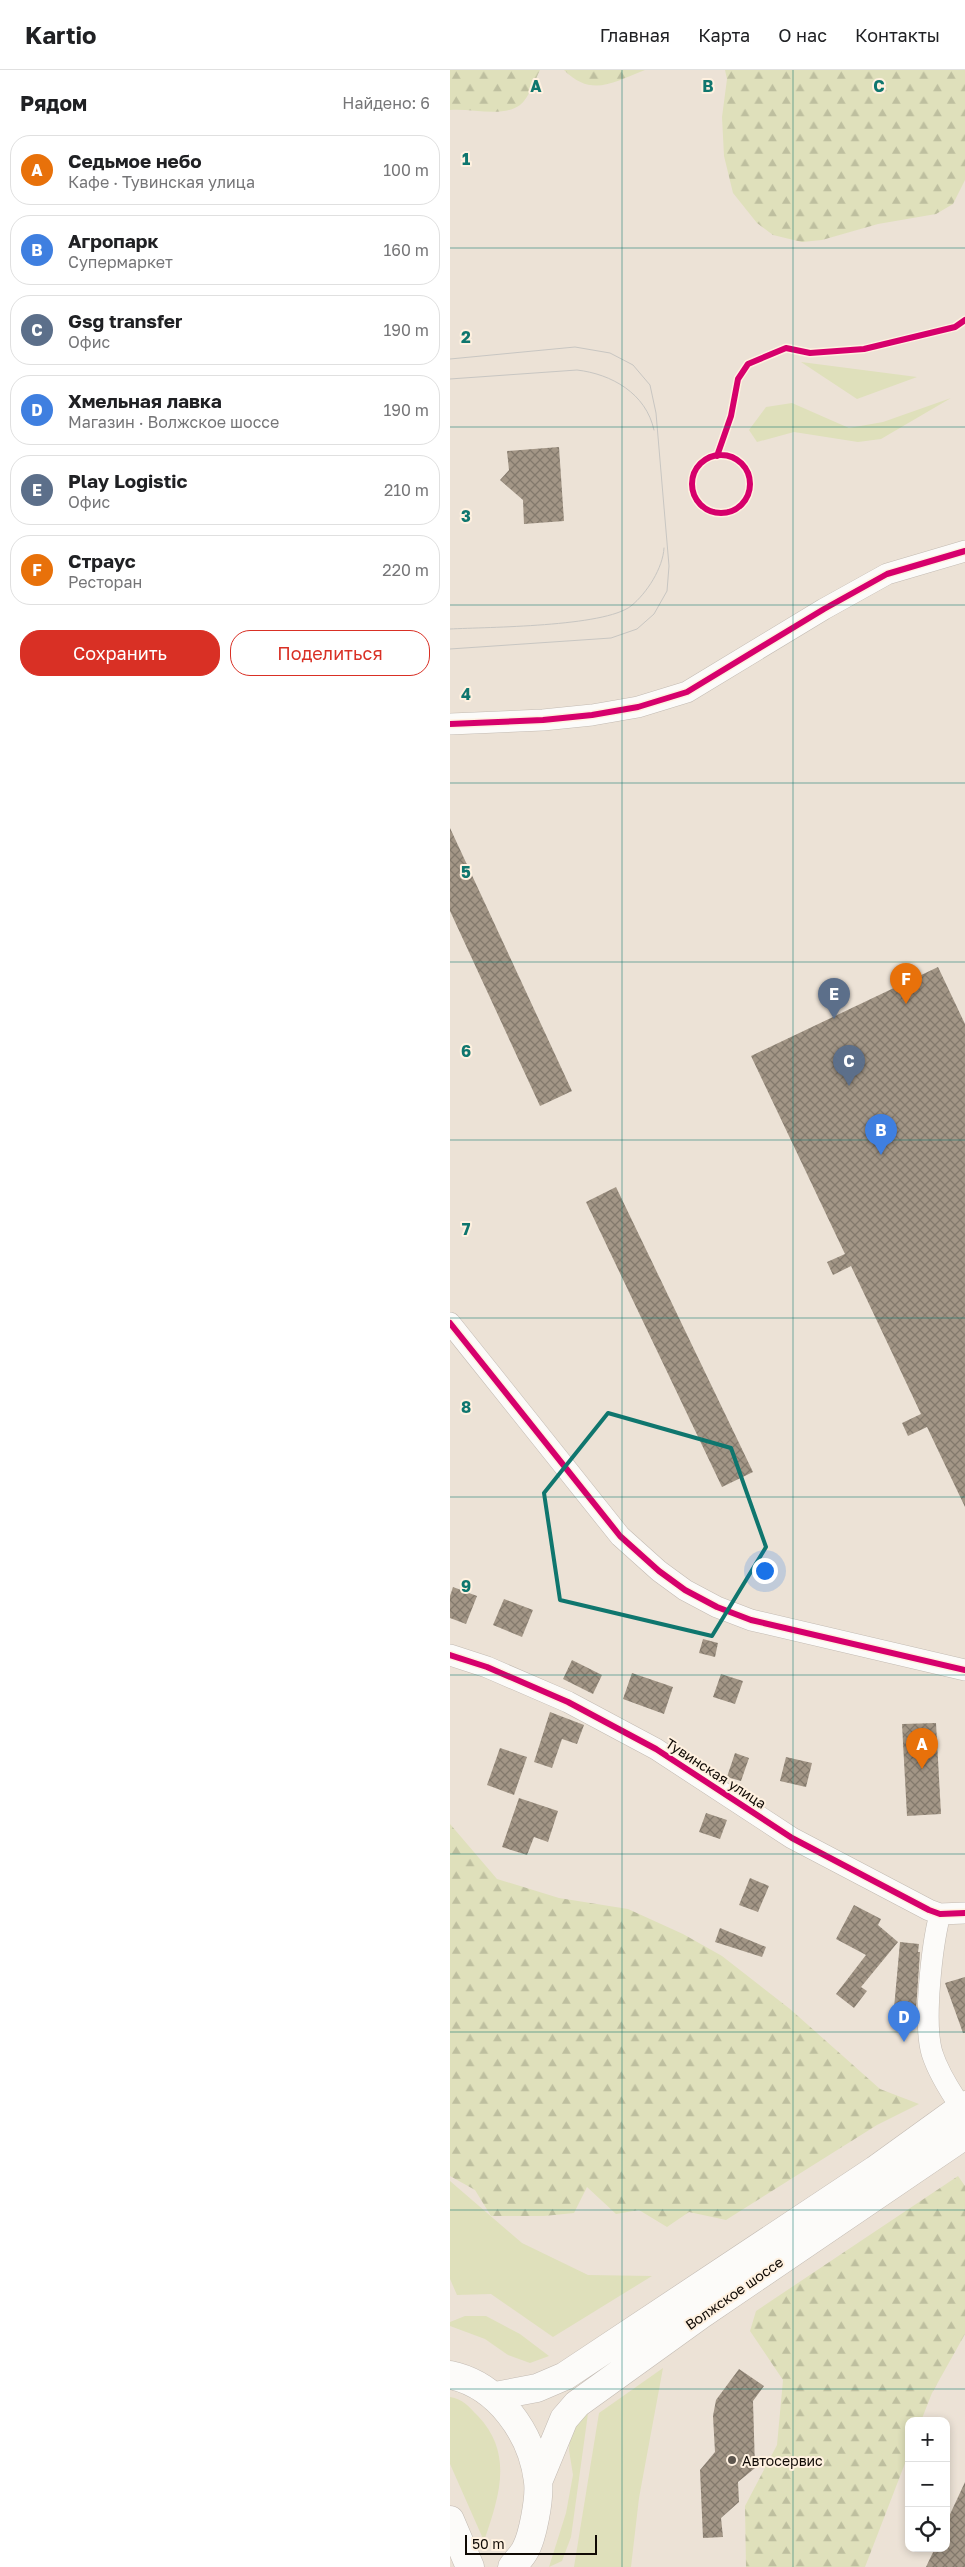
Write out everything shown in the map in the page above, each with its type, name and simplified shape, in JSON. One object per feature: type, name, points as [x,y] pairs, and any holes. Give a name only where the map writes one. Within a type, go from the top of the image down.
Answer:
[{"type":"main road","name":"Волжское шоссе","points":[[495,2396],[537,2388],[565,2376],[875,2170],[963,2106]]},
{"type":"main road","name":"Волжское шоссе","points":[[538,2482],[564,2419],[577,2404],[702,2314],[965,2135]]},
{"type":"main road","points":[[453,2372],[495,2396],[526,2437],[538,2482],[532,2529],[522,2562]]},
{"type":"main road","points":[[450,2520],[470,2567]]},
{"type":"street","points":[[450,724],[543,720],[592,715],[638,707],[687,692],[824,609],[888,574],[965,551]]},
{"type":"street","points":[[450,1323],[620,1536],[659,1571],[685,1590],[717,1607],[751,1620],[965,1670]]},
{"type":"street","name":"Тувинская улица","points":[[450,1655],[487,1667],[568,1702],[656,1748],[792,1838],[908,1900],[940,1914],[965,1913]]},
{"type":"street","points":[[940,1914],[933,1941],[929,2039],[934,2058],[963,2106]]},
{"type":"highlighted area","points":[[608,1413],[731,1448],[766,1547],[712,1636],[560,1600],[544,1493]]},
{"type":"green space","points":[[450,70],[540,70],[529,93],[520,105],[513,109],[496,112],[450,110]]},
{"type":"green space","points":[[564,70],[645,70],[613,83],[593,85],[574,79]]},
{"type":"green space","points":[[725,70],[965,70],[965,180],[953,204],[936,214],[878,224],[822,240],[802,242],[773,235],[757,223],[733,193],[724,156],[722,117],[727,79]]},
{"type":"green space","points":[[801,362],[917,377],[857,399]]},
{"type":"green space","points":[[951,398],[881,439],[858,442],[794,432],[757,442],[749,430],[766,407],[792,403],[849,428],[883,422]]},
{"type":"green space","points":[[450,1824],[497,1879],[559,1898],[628,1909],[683,1934],[722,1956],[790,2009],[880,2089],[919,2104],[877,2125],[726,2220],[689,2212],[667,2227],[639,2210],[616,2214],[587,2187],[574,2213],[544,2216],[491,2216],[475,2190],[450,2176]]},
{"type":"green space","points":[[958,2176],[965,2186],[965,2334],[932,2393],[923,2417],[905,2417],[905,2463],[865,2567],[746,2567],[745,2506],[777,2445],[783,2380],[750,2331],[756,2311]]},
{"type":"green space","points":[[450,2181],[522,2243],[588,2275],[652,2276],[553,2337],[491,2294],[457,2295],[450,2279]]},
{"type":"green space","points":[[465,2316],[486,2316],[520,2334],[549,2356],[530,2363],[508,2355],[485,2339],[450,2326],[450,2322]]},
{"type":"green space","points":[[663,2368],[639,2498],[631,2567],[574,2567],[599,2413]]},
{"type":"green space","points":[[450,2397],[462,2401],[468,2406],[489,2430],[496,2445],[500,2461],[498,2492],[484,2541],[450,2464]]},
{"type":"green space","points":[[589,2406],[571,2537],[562,2561],[549,2567],[566,2513],[573,2475],[569,2450],[572,2409]]},
{"type":"building","points":[[559,447],[564,521],[524,524],[523,500],[500,480],[509,470],[507,451]]},
{"type":"building","points":[[450,828],[572,1091],[540,1106],[450,911]]},
{"type":"building","points":[[938,967],[965,1024],[965,1507],[927,1427],[908,1436],[902,1423],[921,1414],[851,1266],[833,1275],[827,1262],[845,1254],[751,1056]]},
{"type":"building","points":[[616,1187],[753,1472],[722,1487],[586,1202]]},
{"type":"building","points":[[453,1587],[477,1596],[466,1624],[450,1618],[450,1596]]},
{"type":"building","points":[[504,1599],[533,1610],[522,1637],[493,1625]]},
{"type":"building","points":[[703,1639],[718,1643],[715,1657],[699,1653]]},
{"type":"building","points":[[572,1660],[602,1675],[593,1694],[563,1679]]},
{"type":"building","points":[[632,1673],[673,1687],[664,1714],[623,1699]]},
{"type":"building","points":[[721,1674],[743,1681],[735,1704],[713,1697]]},
{"type":"building","points":[[550,1712],[584,1725],[577,1744],[562,1739],[552,1768],[534,1762]]},
{"type":"building","points":[[936,1723],[941,1814],[907,1816],[902,1724]]},
{"type":"building","points":[[500,1748],[527,1757],[514,1795],[487,1785]]},
{"type":"building","points":[[735,1753],[749,1758],[741,1781],[727,1777]]},
{"type":"building","points":[[786,1757],[812,1763],[806,1787],[780,1781]]},
{"type":"building","points":[[519,1798],[558,1811],[548,1842],[534,1837],[527,1855],[502,1847]]},
{"type":"building","points":[[706,1813],[727,1820],[720,1839],[699,1832]]},
{"type":"building","points":[[750,1878],[769,1886],[758,1912],[739,1905]]},
{"type":"building","points":[[854,1905],[881,1919],[878,1925],[898,1942],[861,1987],[867,1991],[854,2008],[836,1994],[866,1955],[836,1939]]},
{"type":"building","points":[[720,1928],[766,1947],[762,1957],[715,1942]]},
{"type":"building","points":[[900,1942],[919,1944],[916,2010],[894,2008]]},
{"type":"building","points":[[965,1977],[965,2033],[963,2033],[945,1983]]},
{"type":"building","name":"Автосервис","points":[[739,2369],[764,2386],[753,2401],[755,2468],[738,2482],[739,2502],[721,2518],[723,2537],[703,2538],[700,2470],[715,2452],[713,2416],[716,2400]]},
{"type":"building","points":[[965,2482],[965,2567],[926,2567],[933,2552],[950,2552],[950,2514]]},
{"type":"tram line","points":[[450,359],[575,347],[610,353],[633,365],[650,385],[656,413],[669,566],[667,591],[654,614],[637,629],[611,638],[450,649]]},
{"type":"tram line","points":[[450,379],[577,370],[590,372],[614,381],[635,396],[650,417],[654,430]]},
{"type":"tram line","points":[[450,629],[545,625],[597,618],[617,613],[637,601],[648,587],[661,564],[664,548]]},
{"type":"cycle path","points":[[717,456],[731,416],[738,379],[748,364],[786,348],[810,353],[864,349],[955,327],[965,320]]},
{"type":"cycle path","points":[[721,455],[732,457],[745,468],[750,484],[748,495],[737,508],[721,513],[710,511],[697,500],[692,484],[694,473],[705,460],[721,455]]},
{"type":"cycle path","points":[[450,724],[543,720],[592,715],[638,707],[687,692],[824,609],[887,574],[965,551]]},
{"type":"cycle path","points":[[450,1323],[620,1536],[659,1571],[685,1590],[717,1607],[751,1620],[965,1670]]},
{"type":"cycle path","points":[[450,1655],[487,1667],[568,1702],[656,1749],[792,1838],[929,1910],[940,1914],[965,1913]]},
{"type":"place","name":"Страус","points":[[906,1004]]},
{"type":"place","name":"Play Logistic","points":[[834,1019]]},
{"type":"place","name":"Gsg transfer","points":[[849,1086]]},
{"type":"place","name":"Агропарк","points":[[881,1155]]},
{"type":"place","name":"Седьмое небо","points":[[922,1769]]},
{"type":"place","name":"Хмельная лавка","points":[[904,2042]]},
{"type":"place","name":"Автосервис","points":[[732,2460]]}]
